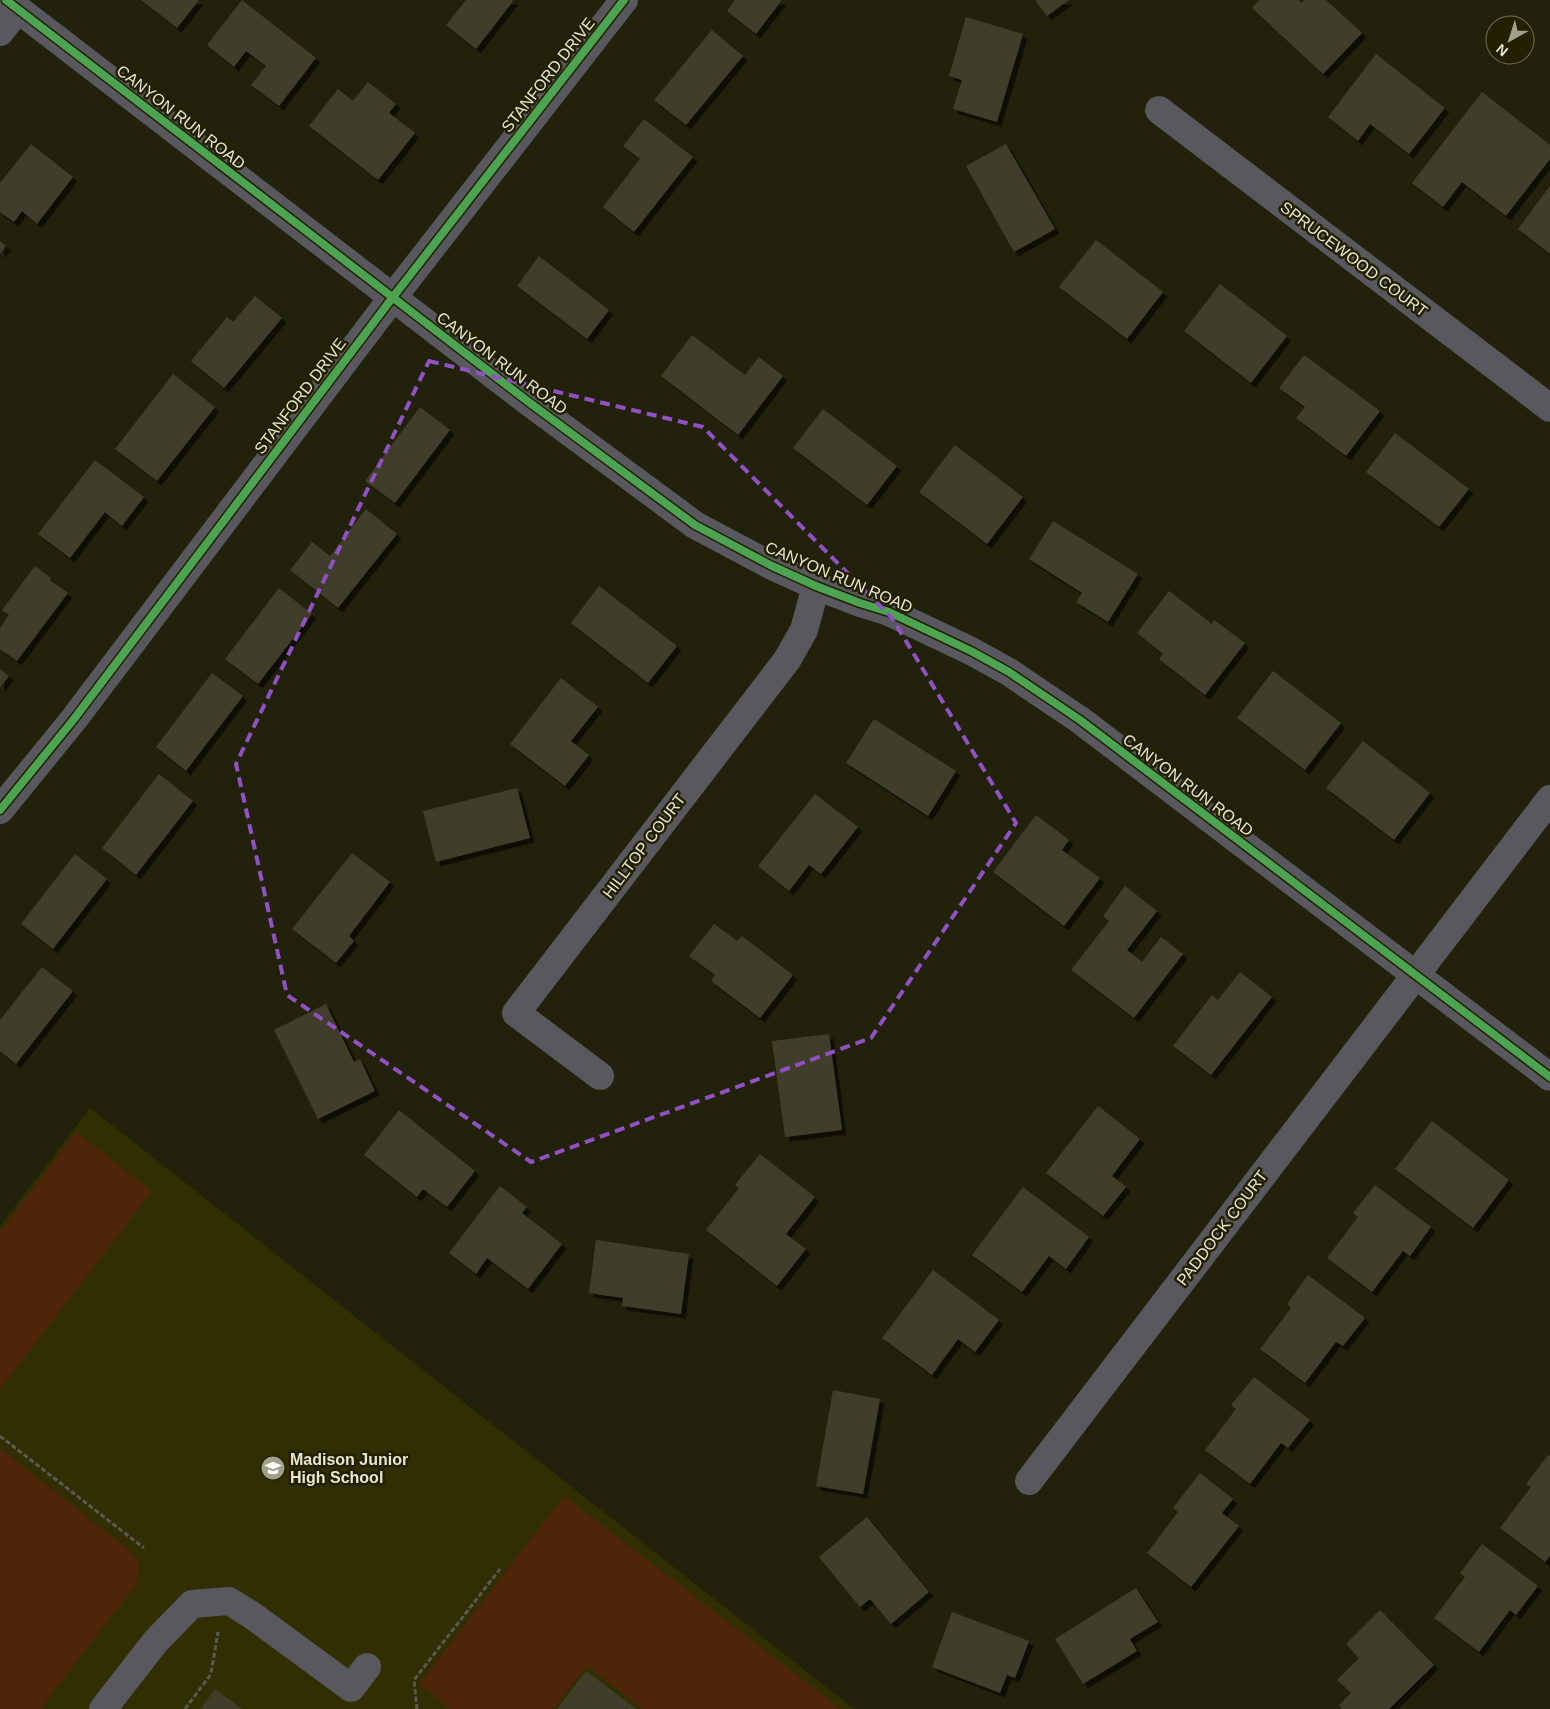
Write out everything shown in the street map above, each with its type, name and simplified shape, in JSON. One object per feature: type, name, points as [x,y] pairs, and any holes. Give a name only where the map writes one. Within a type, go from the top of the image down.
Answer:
[{"type":"street","name":"STANFORD DRIVE","points":[[0,810],[74,719],[393,297],[624,0]]},
{"type":"street","name":"CANYON RUN ROAD","points":[[12,4],[530,403],[695,524],[772,566],[816,586],[889,612],[971,650],[1009,672],[1080,720],[1550,1078]]},
{"type":"street","points":[[0,32],[12,4]]},
{"type":"street","name":"SPRUCEWOOD COURT","points":[[1159,110],[1550,408]]},
{"type":"street","name":"HILLTOP COURT","points":[[600,1076],[516,1013],[787,660],[804,630],[816,586]]},
{"type":"street","points":[[1415,975],[1550,799]]},
{"type":"street","name":"PADDOCK COURT","points":[[1029,1481],[1415,975]]},
{"type":"street","points":[[103,1709],[156,1641],[192,1604],[229,1600],[351,1688],[367,1668]]},
{"type":"path","points":[[0,1436],[144,1548]]},
{"type":"path","points":[[417,1709],[414,1680],[500,1569]]},
{"type":"path","points":[[185,1709],[211,1674],[220,1626]]},
{"type":"highlighted area","points":[[429,361],[703,427],[892,618],[1016,823],[871,1038],[531,1162],[287,995],[236,764]]},
{"type":"shaded area","name":"Madison Junior High School","points":[[90,1108],[854,1709],[0,1709],[0,1226]]},
{"type":"shaded area","points":[[76,1132],[152,1191],[0,1389],[0,1232]]},
{"type":"shaded area","points":[[0,1448],[129,1550],[136,1558],[139,1566],[135,1586],[40,1709],[0,1709]]},
{"type":"shaded area","points":[[564,1496],[841,1709],[643,1709],[587,1666],[553,1709],[451,1709],[419,1684]]},
{"type":"building","points":[[141,0],[199,0],[177,28]]},
{"type":"building","points":[[242,0],[316,58],[279,106],[251,85],[266,66],[246,51],[234,67],[207,45]]},
{"type":"building","points":[[466,0],[514,0],[476,49],[446,25]]},
{"type":"building","points":[[735,0],[782,0],[756,34],[727,11]]},
{"type":"building","points":[[1035,0],[1069,0],[1047,16]]},
{"type":"building","points":[[1259,0],[1299,0],[1301,3],[1304,0],[1326,0],[1362,33],[1323,74],[1252,8]]},
{"type":"building","points":[[966,17],[1023,34],[997,122],[953,109],[962,80],[949,76]]},
{"type":"building","points":[[712,30],[743,56],[686,125],[654,100]]},
{"type":"building","points":[[1376,54],[1445,108],[1409,154],[1370,124],[1358,141],[1328,117]]},
{"type":"building","points":[[368,82],[396,104],[389,113],[415,133],[378,180],[309,126],[338,89],[353,101]]},
{"type":"building","points":[[1482,92],[1550,145],[1550,159],[1506,216],[1462,182],[1443,207],[1412,183]]},
{"type":"building","points":[[644,119],[693,157],[634,232],[603,207],[640,159],[623,146]]},
{"type":"building","points":[[31,144],[73,177],[37,224],[22,211],[14,222],[0,212],[0,183]]},
{"type":"building","points":[[1006,144],[1055,229],[1014,252],[966,166]]},
{"type":"building","points":[[1550,186],[1550,254],[1518,229]]},
{"type":"building","points":[[1096,240],[1163,292],[1127,339],[1059,287]]},
{"type":"building","points":[[0,241],[6,246],[0,254]]},
{"type":"building","points":[[539,256],[609,310],[587,339],[517,286]]},
{"type":"building","points":[[1220,284],[1287,336],[1251,383],[1184,331]]},
{"type":"building","points":[[255,296],[282,318],[224,388],[191,361],[227,317],[233,322]]},
{"type":"building","points":[[692,335],[745,375],[759,357],[783,376],[738,435],[661,376]]},
{"type":"building","points":[[1304,355],[1380,411],[1346,456],[1296,418],[1305,407],[1279,388]]},
{"type":"building","points":[[173,374],[215,407],[157,481],[115,449]]},
{"type":"building","points":[[420,407],[450,430],[395,503],[365,481]]},
{"type":"building","points":[[823,409],[897,466],[867,505],[793,448]]},
{"type":"building","points":[[1395,433],[1469,489],[1439,527],[1366,472]]},
{"type":"building","points":[[955,445],[1023,497],[987,544],[919,492]]},
{"type":"building","points":[[95,460],[144,497],[122,526],[105,512],[70,558],[38,534]]},
{"type":"building","points":[[366,509],[397,534],[338,608],[290,570],[312,542],[330,556]]},
{"type":"building","points":[[1053,521],[1138,574],[1108,622],[1076,602],[1082,593],[1029,559]]},
{"type":"building","points":[[35,566],[68,593],[17,661],[0,649],[0,628],[9,615],[2,610]]},
{"type":"building","points":[[599,586],[677,646],[648,683],[571,623]]},
{"type":"building","points":[[279,588],[312,614],[258,684],[225,659]]},
{"type":"building","points":[[1169,591],[1212,624],[1214,620],[1245,643],[1205,695],[1159,659],[1163,654],[1137,633]]},
{"type":"building","points":[[0,669],[9,676],[0,688]]},
{"type":"building","points":[[1273,671],[1341,723],[1305,770],[1237,718]]},
{"type":"building","points":[[212,673],[243,696],[186,771],[156,747]]},
{"type":"building","points":[[561,678],[598,707],[571,741],[589,755],[565,786],[510,744]]},
{"type":"building","points":[[874,719],[956,771],[928,816],[846,763]]},
{"type":"building","points":[[1363,741],[1430,793],[1394,840],[1326,788]]},
{"type":"building","points":[[159,774],[193,801],[136,875],[102,848]]},
{"type":"building","points":[[517,788],[530,838],[436,862],[423,811]]},
{"type":"building","points":[[815,794],[858,827],[821,874],[809,865],[789,891],[758,866]]},
{"type":"building","points":[[1036,815],[1069,840],[1062,850],[1100,878],[1064,926],[993,872]]},
{"type":"building","points":[[352,853],[390,882],[349,936],[354,941],[336,963],[292,929]]},
{"type":"building","points":[[75,854],[107,879],[53,949],[21,924]]},
{"type":"building","points":[[1125,886],[1157,911],[1127,950],[1142,962],[1161,937],[1183,954],[1134,1018],[1071,970],[1109,921],[1103,916]]},
{"type":"building","points":[[714,924],[737,941],[742,936],[793,975],[760,1018],[711,981],[715,975],[689,956]]},
{"type":"building","points":[[42,967],[73,991],[16,1064],[0,1051],[0,1020]]},
{"type":"building","points":[[1240,972],[1272,997],[1211,1075],[1173,1046],[1212,995],[1218,1000]]},
{"type":"building","points":[[326,1004],[354,1062],[360,1059],[375,1091],[318,1119],[274,1030]]},
{"type":"building","points":[[829,1034],[842,1130],[785,1137],[772,1041]]},
{"type":"building","points":[[1098,1106],[1140,1139],[1112,1176],[1126,1187],[1103,1216],[1046,1173]]},
{"type":"building","points":[[399,1110],[475,1171],[447,1207],[423,1189],[417,1197],[364,1155]]},
{"type":"building","points":[[1432,1121],[1509,1180],[1473,1228],[1395,1169]]},
{"type":"building","points":[[760,1154],[815,1197],[786,1234],[806,1249],[777,1286],[706,1230],[739,1188],[735,1185]]},
{"type":"building","points":[[1375,1185],[1431,1227],[1410,1256],[1403,1251],[1372,1292],[1327,1258],[1358,1217],[1353,1213]]},
{"type":"building","points":[[500,1186],[527,1207],[522,1213],[562,1244],[528,1289],[487,1258],[476,1274],[449,1253]]},
{"type":"building","points":[[1023,1187],[1089,1237],[1066,1269],[1049,1256],[1022,1292],[972,1255]]},
{"type":"building","points":[[596,1240],[689,1254],[681,1314],[622,1306],[623,1298],[589,1293]]},
{"type":"building","points":[[933,1270],[999,1320],[975,1352],[958,1339],[932,1375],[882,1338]]},
{"type":"building","points":[[1308,1275],[1365,1318],[1343,1346],[1336,1342],[1305,1383],[1260,1349],[1291,1308],[1287,1304]]},
{"type":"building","points":[[1254,1377],[1310,1420],[1288,1448],[1281,1443],[1250,1484],[1205,1450],[1236,1409],[1231,1405]]},
{"type":"building","points":[[833,1390],[880,1399],[863,1494],[816,1486]]},
{"type":"building","points":[[1548,1455],[1550,1456],[1550,1556],[1545,1562],[1500,1528],[1531,1487],[1526,1484]]},
{"type":"building","points":[[1200,1473],[1233,1499],[1222,1513],[1239,1526],[1191,1587],[1147,1553],[1178,1512],[1173,1508]]},
{"type":"building","points":[[867,1517],[929,1592],[891,1624],[870,1599],[860,1607],[819,1557]]},
{"type":"building","points":[[1482,1544],[1538,1586],[1516,1615],[1510,1610],[1479,1652],[1434,1618],[1465,1577],[1460,1573]]},
{"type":"building","points":[[1136,1588],[1158,1622],[1130,1639],[1137,1651],[1083,1684],[1055,1639]]},
{"type":"building","points":[[1380,1610],[1434,1665],[1389,1709],[1342,1709],[1339,1705],[1351,1693],[1337,1680],[1359,1658],[1346,1644]]},
{"type":"building","points":[[952,1612],[1029,1641],[1015,1678],[1007,1675],[1000,1693],[932,1667]]},
{"type":"building","points":[[586,1671],[636,1709],[557,1709]]},
{"type":"building","points":[[215,1689],[242,1709],[200,1709]]},
{"type":"cycle path","points":[[6,0],[530,403],[695,525],[772,566],[816,586],[889,612],[971,651],[1009,672],[1080,720],[1550,1077]]},
{"type":"cycle path","points":[[0,810],[74,719],[393,297],[624,0]]},
{"type":"place","name":"Madison Junior High School","points":[[273,1468]]}]
